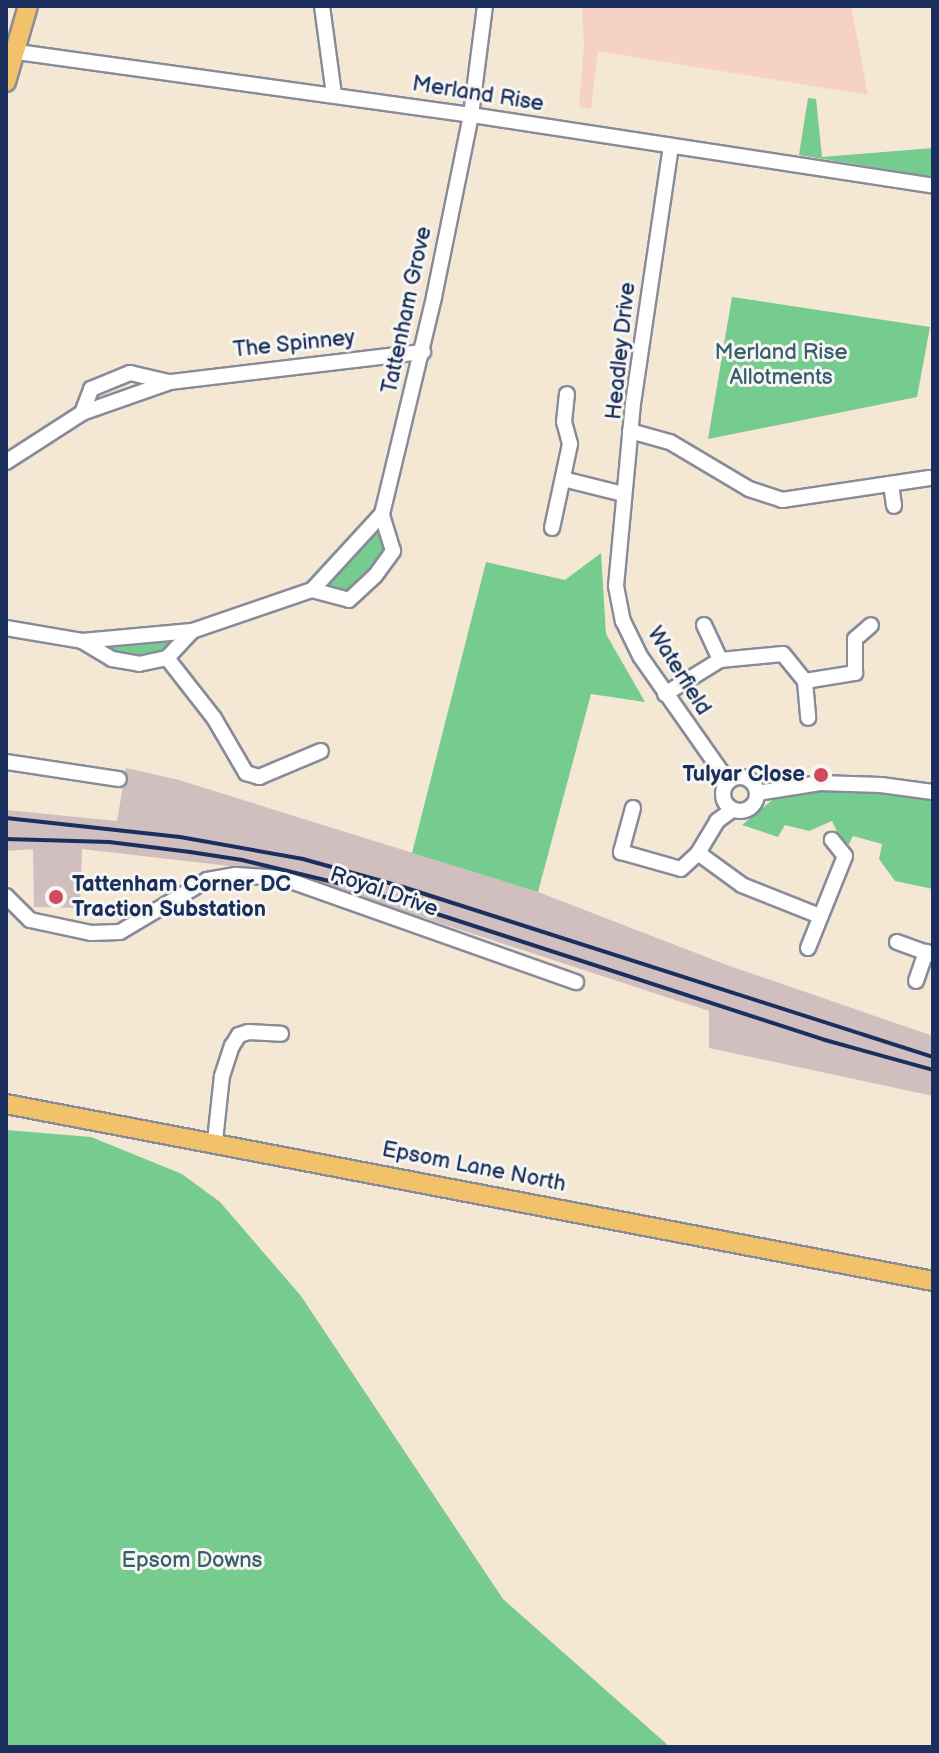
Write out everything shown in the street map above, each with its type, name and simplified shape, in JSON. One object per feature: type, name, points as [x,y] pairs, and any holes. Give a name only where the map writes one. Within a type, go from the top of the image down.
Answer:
[{"type":"main road","points":[[6,82],[28,6]]},
{"type":"main road","name":"Epsom Lane North","points":[[6,1104],[215,1141],[933,1281]]},
{"type":"street","points":[[322,6],[334,95]]},
{"type":"street","name":"Tattenham Grove","points":[[6,628],[82,641],[192,631],[312,590],[382,514],[423,352],[471,115],[485,6]]},
{"type":"street","name":"Merland Rise","points":[[17,52],[471,115],[933,186]]},
{"type":"street","name":"Headley Drive","points":[[671,146],[630,431],[670,442],[749,489],[782,500],[929,478]]},
{"type":"street","name":"The Spinney","points":[[6,462],[82,413],[170,382],[423,352]]},
{"type":"street","name":"The Spinney","points":[[82,413],[91,389],[130,373],[170,382]]},
{"type":"street","points":[[552,528],[570,444],[564,422],[567,394]]},
{"type":"street","name":"Waterfield","points":[[630,431],[617,562],[618,598],[623,621],[640,656],[728,781]]},
{"type":"street","points":[[563,479],[623,494]]},
{"type":"street","points":[[891,484],[894,506]]},
{"type":"street","name":"Tattenham Grove","points":[[312,590],[349,600],[375,576],[393,551],[382,514]]},
{"type":"street","points":[[704,625],[720,660]]},
{"type":"street","points":[[805,681],[855,673],[855,639],[871,625]]},
{"type":"street","name":"Tattenham Grove","points":[[82,641],[112,659],[139,664],[167,658],[192,631]]},
{"type":"street","points":[[665,694],[720,660],[783,654],[805,681],[808,718]]},
{"type":"street","points":[[167,658],[214,718],[246,773],[259,777],[321,751]]},
{"type":"street","points":[[6,762],[119,779]]},
{"type":"street","points":[[633,808],[621,852],[681,869],[698,853],[717,821],[732,810],[748,810],[754,804],[757,793],[754,784],[744,777],[728,781],[722,798],[732,810]]},
{"type":"street","points":[[757,793],[820,783],[881,785],[933,792]]},
{"type":"street","points":[[808,948],[845,856],[832,840]]},
{"type":"street","points":[[698,853],[742,885],[820,916]]},
{"type":"street","name":"Royal Drive","points":[[6,896],[30,920],[91,933],[120,932],[207,880],[236,875],[282,878],[576,982]]},
{"type":"street","points":[[897,942],[930,953],[916,981]]},
{"type":"street","points":[[215,1141],[222,1076],[232,1046],[239,1035],[248,1032],[281,1034]]},
{"type":"shaded area","points":[[582,6],[851,6],[868,95],[598,51],[591,109],[579,107],[584,45]]},
{"type":"shaded area","points":[[126,768],[179,780],[538,892],[727,965],[933,1036],[933,1096],[709,1048],[709,1011],[363,898],[255,869],[82,849],[80,908],[34,907],[33,849],[6,851],[6,810],[117,821]]},
{"type":"green space","points":[[808,98],[816,99],[822,157],[933,148],[933,177],[799,155]]},
{"type":"green space","name":"Merland Rise Allotments","points":[[732,297],[930,327],[917,397],[708,439]]},
{"type":"green space","points":[[382,514],[393,551],[349,600],[312,590]]},
{"type":"green space","points":[[601,553],[606,634],[645,702],[591,694],[538,892],[412,853],[486,562],[565,580]]},
{"type":"green space","points":[[192,631],[183,644],[139,664],[82,641]]},
{"type":"green space","points":[[788,787],[933,793],[933,889],[895,881],[879,859],[882,844],[853,836],[849,844],[841,840],[832,821],[809,831],[785,825],[778,837],[742,825]]},
{"type":"green space","name":"Epsom Downs","points":[[6,1130],[91,1137],[182,1174],[220,1202],[301,1296],[503,1599],[670,1747],[6,1747]]},
{"type":"railway","points":[[6,818],[180,837],[303,859],[403,887],[933,1057]]},
{"type":"railway","points":[[6,839],[109,842],[190,852],[242,860],[354,887],[825,1040],[933,1070]]},
{"type":"place","name":"Tulyar Close","points":[[821,775]]},
{"type":"place","name":"Tattenham Corner DC Traction Substation","points":[[56,897]]}]
